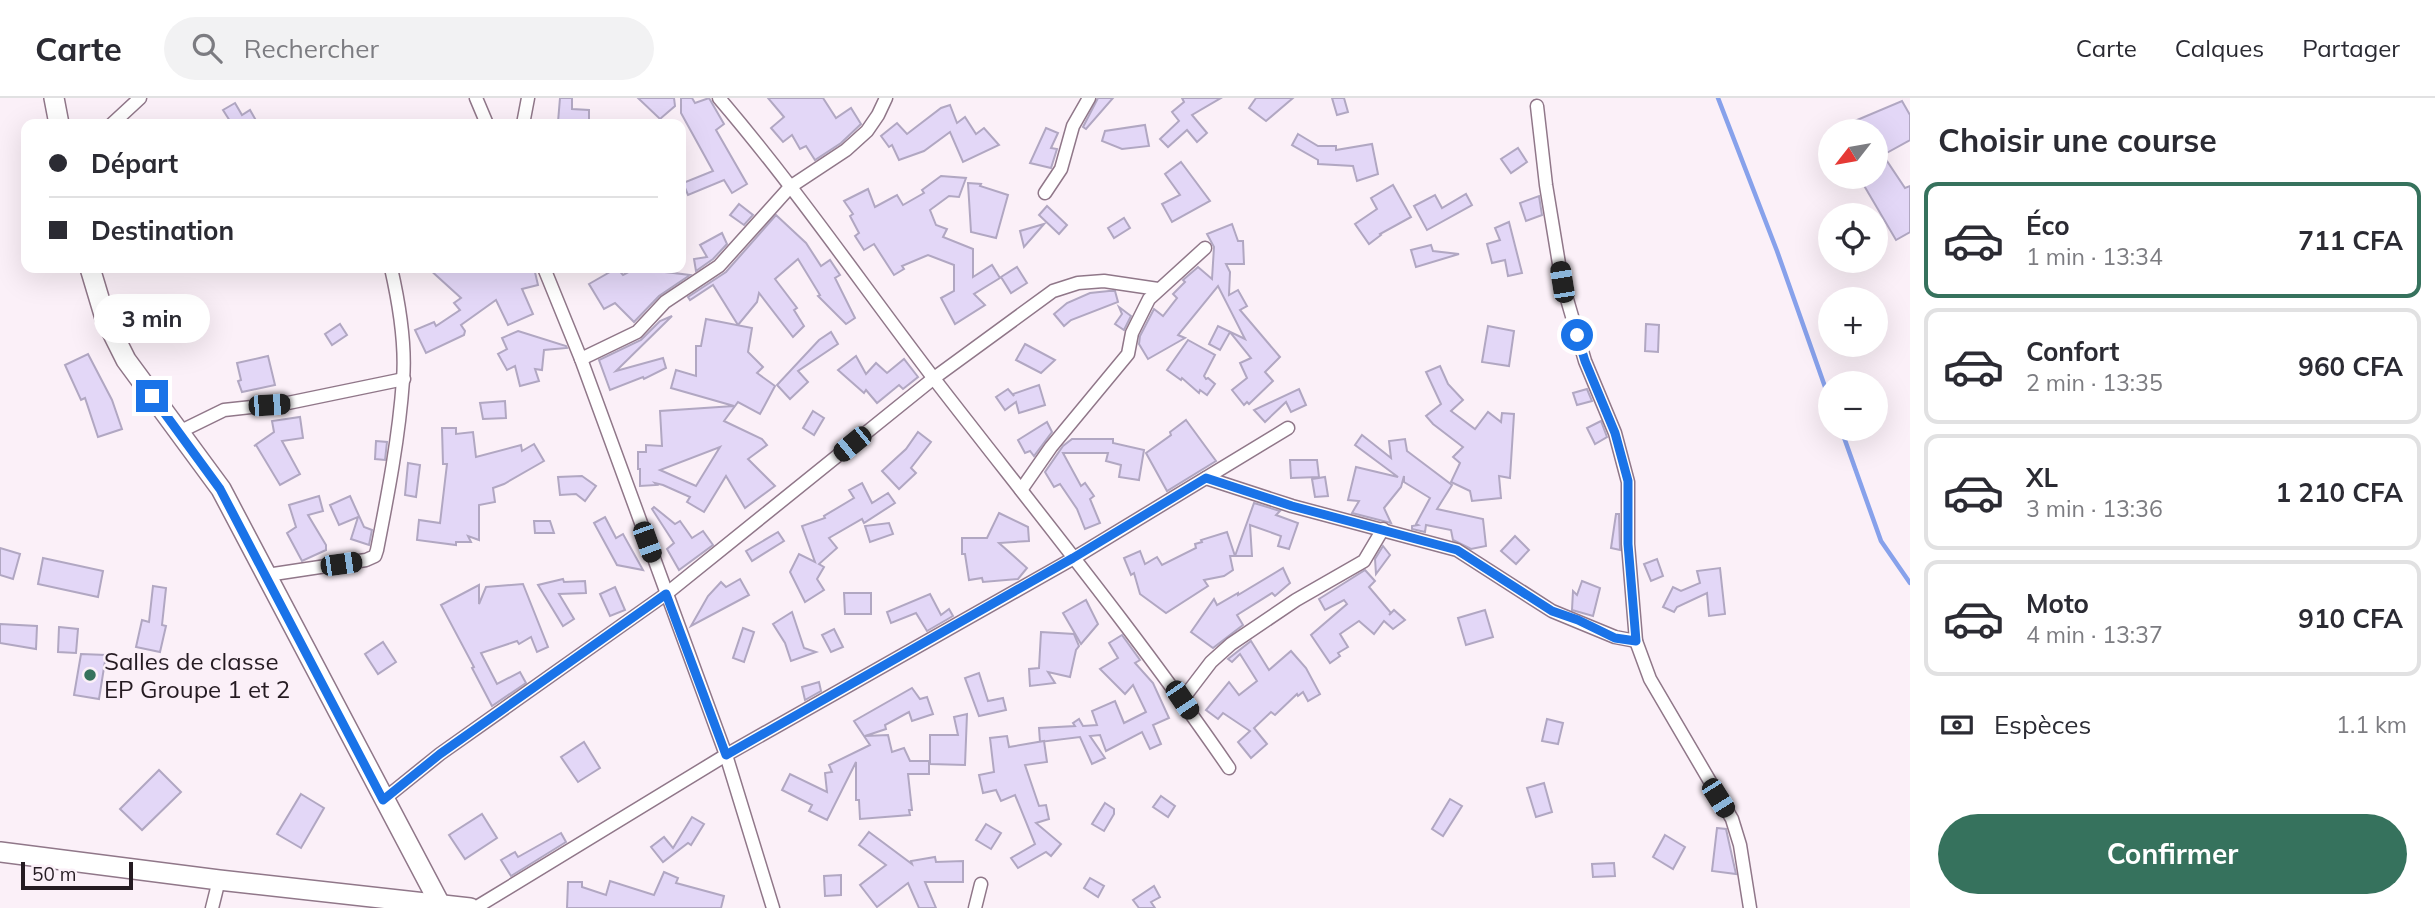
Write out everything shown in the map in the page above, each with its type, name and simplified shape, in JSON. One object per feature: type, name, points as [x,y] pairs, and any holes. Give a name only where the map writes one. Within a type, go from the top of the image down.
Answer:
[{"type":"main road","points":[[54,98],[58,119]]},
{"type":"main road","points":[[92,273],[105,318],[125,360],[220,489],[383,800],[442,906]]},
{"type":"main road","points":[[0,852],[472,908]]},
{"type":"street","points":[[117,119],[139,98]]},
{"type":"street","points":[[476,98],[485,119]]},
{"type":"street","points":[[524,119],[528,98]]},
{"type":"street","points":[[719,98],[760,145],[934,378],[1182,700],[1229,768]]},
{"type":"street","points":[[581,359],[637,332],[665,302],[719,266],[790,187],[846,150],[867,131],[886,98]]},
{"type":"street","points":[[1045,193],[1061,169],[1073,126],[1089,98]]},
{"type":"street","points":[[1537,106],[1546,185],[1562,282],[1585,361],[1615,433],[1628,481],[1628,544],[1636,641],[1650,679],[1732,819],[1740,845],[1750,908]]},
{"type":"street","points":[[1021,490],[1051,447],[1128,354],[1132,332],[1149,299],[1205,248]]},
{"type":"street","points":[[267,575],[366,560],[375,556],[389,488],[404,379],[403,342],[392,273]]},
{"type":"street","points":[[546,273],[581,359],[726,755],[774,908]]},
{"type":"street","points":[[383,800],[440,754],[666,594],[934,378],[1053,291],[1077,283],[1104,281],[1158,289]]},
{"type":"street","points":[[177,433],[223,410],[288,403],[404,379]]},
{"type":"street","points":[[472,908],[726,755],[1073,558],[1288,428]]},
{"type":"street","points":[[1206,478],[1292,506],[1457,550],[1552,611],[1615,638],[1636,641]]},
{"type":"street","points":[[1182,700],[1211,662],[1231,644],[1296,600],[1364,561],[1383,529]]},
{"type":"street","points":[[212,908],[219,880]]},
{"type":"street","points":[[975,908],[981,884]]},
{"type":"building","points":[[560,98],[572,98],[572,109],[589,110],[589,119],[558,119]]},
{"type":"building","points":[[638,98],[674,98],[675,106],[660,119]]},
{"type":"building","points":[[681,98],[692,98],[695,103],[709,98],[724,124],[716,130],[747,184],[732,193],[724,180],[688,195],[686,182],[713,171],[681,113]]},
{"type":"building","points":[[768,98],[823,98],[836,118],[851,108],[861,124],[841,143],[815,160],[806,146],[800,149],[792,135],[783,142],[771,128],[784,117]]},
{"type":"building","points":[[1098,98],[1113,98],[1086,129],[1083,127]]},
{"type":"building","points":[[1182,98],[1221,98],[1192,115],[1207,133],[1197,142],[1187,130],[1168,147],[1160,139],[1179,121],[1172,112],[1184,102]]},
{"type":"building","points":[[1256,98],[1293,98],[1266,121],[1249,108]]},
{"type":"building","points":[[1332,98],[1344,98],[1348,112],[1337,115]]},
{"type":"building","points":[[1902,101],[1910,115],[1910,140],[1888,152],[1888,119],[1859,119]]},
{"type":"building","points":[[235,103],[242,115],[250,110],[255,119],[229,119],[223,110]]},
{"type":"building","points":[[950,105],[957,123],[965,117],[976,134],[984,128],[999,145],[963,162],[950,132],[924,151],[899,160],[892,145],[889,147],[881,136],[897,123],[907,134],[941,108]]},
{"type":"building","points":[[1145,125],[1149,146],[1122,149],[1102,141],[1105,131]]},
{"type":"building","points":[[1046,128],[1058,133],[1051,148],[1057,149],[1051,168],[1030,163]]},
{"type":"building","points":[[1298,134],[1318,146],[1336,146],[1336,150],[1372,144],[1378,174],[1357,181],[1353,166],[1318,164],[1318,160],[1292,145]]},
{"type":"building","points":[[1518,148],[1527,162],[1511,173],[1501,159]]},
{"type":"building","points":[[1181,162],[1210,201],[1172,222],[1162,204],[1180,195],[1165,174]]},
{"type":"building","points":[[1888,162],[1905,188],[1910,186],[1910,232],[1896,240],[1888,226],[1888,203],[1874,203],[1866,189],[1888,189]]},
{"type":"building","points":[[941,176],[966,178],[959,197],[949,196],[930,210],[936,225],[947,229],[943,237],[973,249],[973,277],[992,265],[1000,278],[974,294],[985,305],[955,324],[941,298],[954,291],[954,265],[928,255],[902,266],[904,269],[894,275],[874,244],[864,250],[855,236],[859,233],[850,216],[853,214],[844,201],[868,189],[875,207],[897,195],[903,205],[924,193],[922,190]]},
{"type":"building","points":[[968,183],[981,184],[980,186],[1008,195],[996,238],[971,232]]},
{"type":"building","points":[[1393,185],[1411,217],[1380,234],[1369,244],[1355,224],[1377,209],[1371,198]]},
{"type":"building","points":[[1466,194],[1472,205],[1427,230],[1414,206],[1435,195],[1442,208]]},
{"type":"building","points":[[1539,196],[1542,215],[1526,221],[1520,203]]},
{"type":"building","points":[[739,204],[753,215],[744,225],[730,215]]},
{"type":"building","points":[[1047,206],[1067,225],[1059,234],[1039,215]]},
{"type":"building","points":[[776,215],[806,243],[821,266],[830,260],[840,275],[835,278],[855,318],[846,324],[818,296],[820,295],[798,259],[775,279],[797,308],[794,310],[804,326],[793,337],[759,293],[757,302],[738,325],[713,285],[690,300],[688,297],[726,272]]},
{"type":"building","points":[[1124,218],[1130,228],[1114,238],[1108,228]]},
{"type":"building","points":[[1509,222],[1522,273],[1508,276],[1505,260],[1492,263],[1487,244],[1500,240],[1495,228]]},
{"type":"building","points":[[1044,224],[1024,247],[1020,231]]},
{"type":"building","points":[[1232,224],[1238,241],[1243,241],[1244,264],[1226,264],[1230,272],[1229,295],[1238,290],[1247,306],[1240,310],[1280,357],[1265,372],[1273,381],[1249,404],[1247,402],[1244,405],[1232,390],[1247,378],[1240,363],[1251,358],[1230,332],[1220,350],[1209,344],[1218,326],[1245,339],[1218,286],[1178,335],[1185,338],[1148,359],[1139,344],[1140,336],[1154,309],[1163,316],[1177,298],[1173,294],[1185,282],[1183,280],[1198,267],[1212,279],[1214,247],[1207,234]]},
{"type":"building","points":[[722,233],[727,244],[713,259],[696,271],[694,259],[707,257],[700,245]]},
{"type":"building","points":[[1431,245],[1433,251],[1459,254],[1416,267],[1411,250]]},
{"type":"building","points":[[1017,267],[1027,283],[1011,293],[1001,277]]},
{"type":"building","points":[[434,273],[535,273],[538,285],[522,289],[533,314],[508,325],[496,300],[461,325],[465,331],[464,335],[426,353],[415,330],[434,322],[436,326],[460,310],[454,303],[461,298]]},
{"type":"building","points":[[608,273],[690,275],[659,296],[634,322],[615,303],[604,309],[589,284]]},
{"type":"building","points":[[1115,291],[1118,302],[1071,320],[1064,326],[1054,314],[1067,303],[1090,293]]},
{"type":"building","points":[[1119,307],[1131,316],[1124,330],[1115,324],[1122,314]]},
{"type":"building","points":[[672,316],[616,371],[663,358],[666,368],[644,379],[643,377],[610,390],[599,360],[641,340],[660,321]]},
{"type":"building","points":[[706,319],[752,328],[748,352],[763,367],[757,373],[775,386],[760,414],[738,402],[724,421],[762,439],[767,445],[748,459],[775,486],[745,508],[726,476],[704,512],[687,502],[690,497],[663,485],[655,483],[657,485],[640,486],[638,452],[646,452],[646,445],[662,446],[660,411],[734,406],[671,388],[676,370],[696,376],[696,346],[701,346]],"holes":[[[720,447],[696,486],[660,470]]]},
{"type":"building","points":[[340,324],[347,335],[332,345],[325,334]]},
{"type":"building","points":[[1646,324],[1659,325],[1658,352],[1645,351]]},
{"type":"building","points":[[1488,326],[1514,331],[1509,366],[1482,362]]},
{"type":"building","points":[[518,331],[567,348],[544,350],[542,370],[535,369],[539,381],[520,386],[515,366],[507,370],[498,354],[507,349],[502,338]]},
{"type":"building","points":[[831,332],[838,344],[798,371],[808,382],[790,399],[777,385],[819,340]]},
{"type":"building","points":[[1188,340],[1215,355],[1204,376],[1215,384],[1207,395],[1200,390],[1199,393],[1182,378],[1181,380],[1167,370]]},
{"type":"building","points":[[1025,344],[1055,360],[1041,373],[1016,360]]},
{"type":"building","points":[[88,354],[112,400],[122,429],[98,437],[85,398],[81,400],[65,365]]},
{"type":"building","points":[[268,356],[275,385],[242,392],[237,363]]},
{"type":"building","points":[[856,356],[866,374],[876,363],[887,373],[904,359],[918,377],[903,389],[899,385],[877,403],[866,390],[864,393],[838,370]]},
{"type":"building","points":[[1440,366],[1448,384],[1463,400],[1451,411],[1475,429],[1488,412],[1501,422],[1502,413],[1514,414],[1510,478],[1499,476],[1501,498],[1472,501],[1470,491],[1451,482],[1460,463],[1453,457],[1463,447],[1426,416],[1441,404],[1426,372]]},
{"type":"building","points":[[1039,385],[1045,405],[1019,413],[1016,402],[1005,410],[996,397],[1008,389],[1014,396],[1013,394]]},
{"type":"building","points":[[1299,389],[1306,405],[1291,412],[1286,402],[1265,422],[1254,410]]},
{"type":"building","points":[[1587,389],[1592,401],[1577,405],[1573,393]]},
{"type":"building","points":[[505,401],[506,418],[483,419],[480,403]]},
{"type":"building","points":[[813,411],[824,418],[814,435],[803,428]]},
{"type":"building","points":[[300,417],[303,438],[282,441],[300,474],[280,485],[256,445],[254,446],[274,432],[272,421]]},
{"type":"building","points":[[1186,420],[1216,461],[1167,491],[1146,453]]},
{"type":"building","points":[[1601,421],[1607,437],[1595,444],[1587,428]]},
{"type":"building","points":[[1047,422],[1052,432],[1034,456],[1030,451],[1025,453],[1018,440]]},
{"type":"building","points":[[442,428],[456,428],[456,434],[473,432],[476,457],[521,445],[522,451],[534,444],[544,461],[493,488],[495,502],[479,505],[479,540],[468,536],[471,542],[456,542],[456,545],[417,540],[419,520],[440,523],[447,464],[443,464]]},
{"type":"building","points":[[918,432],[931,442],[911,468],[916,473],[899,489],[882,471],[906,449]]},
{"type":"building","points":[[1362,435],[1391,458],[1389,441],[1405,439],[1407,451],[1452,485],[1437,509],[1483,519],[1486,546],[1471,549],[1453,540],[1451,530],[1426,525],[1425,532],[1412,529],[1412,526],[1418,525],[1416,524],[1430,498],[1404,482],[1404,476],[1401,487],[1384,508],[1391,523],[1352,513],[1359,501],[1348,500],[1356,467],[1398,477],[1355,445]]},
{"type":"building","points":[[1072,439],[1113,439],[1113,443],[1144,450],[1139,480],[1119,477],[1121,465],[1106,461],[1108,453],[1063,453],[1081,486],[1085,483],[1094,496],[1090,499],[1100,523],[1085,529],[1077,509],[1060,484],[1054,487],[1045,472],[1063,446]]},
{"type":"building","points":[[376,441],[387,442],[385,460],[375,459]]},
{"type":"building","points":[[1290,460],[1317,460],[1319,477],[1291,478]]},
{"type":"building","points":[[408,463],[420,465],[416,497],[405,495]]},
{"type":"building","points":[[582,476],[596,486],[585,501],[576,494],[560,495],[558,477]]},
{"type":"building","points":[[1325,477],[1328,496],[1315,497],[1312,479]]},
{"type":"building","points":[[862,483],[872,503],[888,493],[895,503],[864,523],[862,519],[829,538],[837,548],[819,564],[824,567],[817,579],[824,590],[805,602],[790,572],[799,554],[815,562],[802,526],[825,518],[824,516],[854,498],[849,490]]},
{"type":"building","points":[[319,496],[323,511],[308,515],[326,545],[326,550],[302,561],[287,533],[296,527],[289,505]]},
{"type":"building","points":[[350,496],[364,527],[372,530],[369,545],[351,539],[358,517],[339,525],[330,505]]},
{"type":"building","points":[[1254,503],[1280,511],[1276,515],[1298,523],[1289,549],[1278,546],[1281,536],[1250,525],[1252,556],[1235,556]]},
{"type":"building","points":[[654,507],[675,524],[680,521],[692,538],[703,531],[713,545],[679,570],[667,549],[674,543],[652,509]]},
{"type":"building","points":[[999,513],[1028,527],[1029,541],[999,543],[1027,568],[1018,579],[983,582],[982,578],[969,580],[965,554],[962,554],[962,538],[987,538]]},
{"type":"building","points":[[1616,514],[1619,514],[1620,550],[1611,548]]},
{"type":"building","points":[[605,517],[616,538],[623,534],[643,570],[617,565],[594,523]]},
{"type":"building","points":[[534,521],[550,521],[554,533],[535,533]]},
{"type":"building","points":[[889,523],[893,534],[870,542],[865,526]]},
{"type":"building","points":[[778,532],[784,541],[752,561],[746,551]]},
{"type":"building","points":[[1227,532],[1235,556],[1230,556],[1233,570],[1224,576],[1204,580],[1208,586],[1166,613],[1140,594],[1134,573],[1131,575],[1124,558],[1140,551],[1145,564],[1157,557],[1162,565],[1196,548],[1195,544],[1202,542],[1201,540]]},
{"type":"building","points":[[1515,536],[1529,550],[1516,564],[1501,551]]},
{"type":"building","points":[[1383,546],[1390,555],[1376,574],[1375,559]]},
{"type":"building","points":[[0,548],[20,554],[13,579],[0,575]]},
{"type":"building","points":[[43,558],[103,571],[98,597],[38,584]]},
{"type":"building","points":[[1657,559],[1663,576],[1651,581],[1644,564]]},
{"type":"building","points":[[1283,568],[1290,583],[1275,596],[1272,593],[1237,615],[1243,625],[1213,648],[1191,632],[1214,599],[1217,605]]},
{"type":"building","points":[[1720,568],[1725,614],[1709,616],[1707,593],[1677,607],[1674,612],[1663,607],[1673,587],[1681,591],[1700,583],[1697,571]]},
{"type":"building","points":[[1365,570],[1375,581],[1369,587],[1391,613],[1394,610],[1405,620],[1393,629],[1384,621],[1374,634],[1359,621],[1340,634],[1348,647],[1338,653],[1340,656],[1330,663],[1311,635],[1347,604],[1344,600],[1325,610],[1319,599]]},
{"type":"building","points":[[563,579],[564,582],[585,581],[586,593],[559,594],[574,619],[563,626],[538,585]]},
{"type":"building","points":[[740,579],[749,595],[691,626],[708,596],[721,582],[726,587]]},
{"type":"building","points":[[1582,581],[1600,588],[1593,616],[1572,610],[1573,591],[1577,595]]},
{"type":"building","points":[[523,584],[548,647],[537,652],[531,637],[519,644],[517,641],[481,653],[497,684],[520,672],[526,683],[492,706],[441,605],[479,585],[479,604],[486,587]]},
{"type":"building","points":[[153,586],[166,588],[162,625],[166,626],[160,652],[136,647],[142,620],[149,622]]},
{"type":"building","points":[[615,587],[625,610],[610,616],[600,594]]},
{"type":"building","points":[[844,593],[871,593],[871,614],[845,614]]},
{"type":"building","points":[[930,594],[941,615],[949,609],[953,616],[927,631],[916,613],[891,623],[887,612]]},
{"type":"building","points":[[1086,600],[1098,624],[1081,644],[1063,613]]},
{"type":"building","points":[[1485,610],[1493,637],[1466,645],[1458,618]]},
{"type":"building","points":[[792,612],[804,648],[816,652],[791,661],[785,643],[773,624]]},
{"type":"building","points":[[0,624],[37,626],[36,649],[0,643]]},
{"type":"building","points":[[59,627],[78,629],[76,653],[58,652]]},
{"type":"building","points":[[743,628],[754,632],[744,662],[733,658]]},
{"type":"building","points":[[834,629],[843,647],[831,652],[822,635]]},
{"type":"building","points":[[1041,632],[1074,634],[1079,646],[1070,677],[1048,672],[1055,683],[1030,686],[1029,669],[1039,668]]},
{"type":"building","points":[[1122,635],[1140,660],[1135,663],[1153,683],[1169,718],[1153,725],[1161,744],[1150,749],[1142,732],[1106,751],[1100,735],[1090,736],[1105,758],[1092,764],[1080,737],[1040,742],[1039,728],[1075,726],[1073,723],[1079,719],[1083,726],[1097,725],[1092,711],[1115,701],[1124,723],[1146,712],[1133,685],[1125,694],[1100,669],[1118,658],[1109,643]]},
{"type":"building","points":[[1251,641],[1269,670],[1291,651],[1306,668],[1320,694],[1308,701],[1303,692],[1298,696],[1297,694],[1275,715],[1271,712],[1254,728],[1267,744],[1251,758],[1238,742],[1250,731],[1223,713],[1218,719],[1206,710],[1229,682],[1239,695],[1257,681],[1240,654],[1232,662],[1228,659]]},
{"type":"building","points":[[383,642],[396,662],[378,674],[365,654]]},
{"type":"building","name":"Salles de classe EP Groupe 1 et 2","points":[[81,654],[106,655],[99,699],[74,695]]},
{"type":"building","points":[[979,673],[988,701],[1003,698],[1006,710],[979,716],[965,678]]},
{"type":"building","points":[[819,682],[821,691],[805,700],[802,687]]},
{"type":"building","points":[[912,688],[920,699],[927,697],[933,714],[912,721],[909,712],[885,725],[886,729],[865,736],[888,735],[892,752],[904,748],[910,761],[929,761],[929,774],[908,774],[912,810],[909,810],[910,815],[860,819],[859,800],[856,800],[856,762],[827,820],[809,811],[812,805],[782,790],[790,774],[827,792],[825,773],[832,772],[829,765],[870,745],[854,721]]},
{"type":"building","points":[[967,714],[965,765],[930,764],[930,735],[958,735],[954,717]]},
{"type":"building","points":[[1547,719],[1563,723],[1558,744],[1542,741]]},
{"type":"building","points":[[1007,736],[1009,747],[1044,741],[1047,762],[1025,765],[1039,806],[1046,805],[1049,819],[1036,823],[1061,844],[1051,856],[1046,852],[1018,868],[1011,858],[1035,844],[1015,795],[1001,801],[996,790],[983,793],[979,775],[994,772],[990,738]]},
{"type":"building","points":[[584,742],[600,768],[578,782],[561,757]]},
{"type":"building","points":[[159,770],[181,792],[142,830],[120,809]]},
{"type":"building","points":[[1544,783],[1552,812],[1536,817],[1527,788]]},
{"type":"building","points":[[301,794],[324,808],[301,848],[277,834]]},
{"type":"building","points":[[1161,796],[1175,806],[1168,817],[1153,807]]},
{"type":"building","points":[[1450,799],[1462,806],[1443,836],[1432,829]]},
{"type":"building","points":[[1105,803],[1114,809],[1114,814],[1104,831],[1092,824]]},
{"type":"building","points":[[482,814],[497,838],[465,859],[449,835]]},
{"type":"building","points":[[692,817],[704,824],[691,845],[688,843],[663,862],[651,847],[664,837],[673,848]]},
{"type":"building","points":[[986,824],[1001,833],[991,849],[976,840]]},
{"type":"building","points":[[1717,828],[1726,829],[1736,874],[1712,871]]},
{"type":"building","points":[[869,832],[912,864],[911,861],[935,857],[936,862],[963,861],[963,882],[925,882],[936,908],[919,908],[908,883],[877,907],[860,885],[886,865],[859,845]]},
{"type":"building","points":[[561,833],[566,842],[511,876],[501,860],[515,852],[518,857]]},
{"type":"building","points":[[1665,835],[1685,847],[1673,869],[1653,857]]},
{"type":"building","points":[[1614,863],[1615,876],[1593,877],[1592,864]]},
{"type":"building","points":[[664,872],[678,878],[676,883],[724,896],[721,908],[567,908],[568,882],[582,882],[582,887],[606,895],[610,881],[654,895]]},
{"type":"building","points":[[841,875],[841,895],[825,896],[824,876]]},
{"type":"building","points":[[1090,878],[1104,886],[1098,897],[1084,888]]},
{"type":"building","points":[[1154,886],[1160,897],[1151,902],[1155,908],[1139,908],[1133,900]]},
{"type":"waterway","points":[[1718,98],[1819,371]]},
{"type":"waterway","points":[[1845,441],[1881,541],[1910,583]]},
{"type":"place","name":"Salles de classe EP Groupe 1 et 2","points":[[90,675]]},
{"type":"route","points":[[152,396],[220,489],[383,800],[440,754],[666,594],[726,755],[1073,558],[1206,478],[1292,506],[1457,550],[1552,611],[1615,638],[1636,641],[1628,544],[1628,481],[1615,433],[1577,335]]}]
